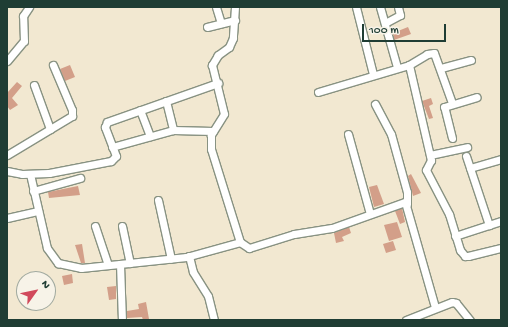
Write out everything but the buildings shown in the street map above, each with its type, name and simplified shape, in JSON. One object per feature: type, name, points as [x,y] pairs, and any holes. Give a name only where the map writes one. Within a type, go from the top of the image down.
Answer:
[{"type":"street","points":[[7,61],[24,41],[23,16],[29,7]]},
{"type":"street","points":[[216,7],[221,23]]},
{"type":"street","points":[[235,7],[235,20],[229,47],[218,55],[212,65],[218,83],[224,114],[223,120],[213,131],[212,149],[240,242],[249,248],[294,234],[332,228],[402,202],[407,204]]},
{"type":"street","points":[[356,7],[373,74]]},
{"type":"street","points":[[380,7],[397,67]]},
{"type":"street","points":[[385,23],[400,15],[398,7]]},
{"type":"street","points":[[207,27],[235,20]]},
{"type":"street","points":[[318,92],[373,74],[409,65],[416,59],[432,53],[437,57],[452,103]]},
{"type":"street","points":[[441,68],[471,60]]},
{"type":"street","points":[[7,155],[73,113],[54,65]]},
{"type":"street","points":[[409,65],[430,156],[426,170],[448,214],[455,236],[464,256],[501,248]]},
{"type":"street","points":[[7,171],[30,174],[49,173],[111,160],[116,156],[105,124],[140,110],[218,83]]},
{"type":"street","points":[[34,85],[50,129]]},
{"type":"street","points":[[452,138],[444,107],[452,103],[476,97]]},
{"type":"street","points":[[166,101],[173,130]]},
{"type":"street","points":[[375,104],[391,134],[407,192],[407,204],[435,308]]},
{"type":"street","points":[[140,110],[150,136]]},
{"type":"street","points":[[112,147],[173,130],[213,131]]},
{"type":"street","points":[[348,134],[370,214]]},
{"type":"street","points":[[430,156],[467,147]]},
{"type":"street","points":[[466,156],[489,225]]},
{"type":"street","points":[[470,168],[501,159]]},
{"type":"street","points":[[30,174],[47,248],[58,262],[81,268],[171,259],[189,256],[240,242]]},
{"type":"street","points":[[33,191],[80,178]]},
{"type":"street","points":[[158,200],[171,259]]},
{"type":"street","points":[[7,218],[38,211]]},
{"type":"street","points":[[455,236],[501,221]]},
{"type":"street","points":[[95,226],[108,265]]},
{"type":"street","points":[[122,226],[130,263]]},
{"type":"street","points":[[189,256],[193,272],[208,296],[214,320]]},
{"type":"street","points":[[120,264],[122,320]]},
{"type":"street","points":[[406,320],[446,303],[456,303],[470,320]]}]
